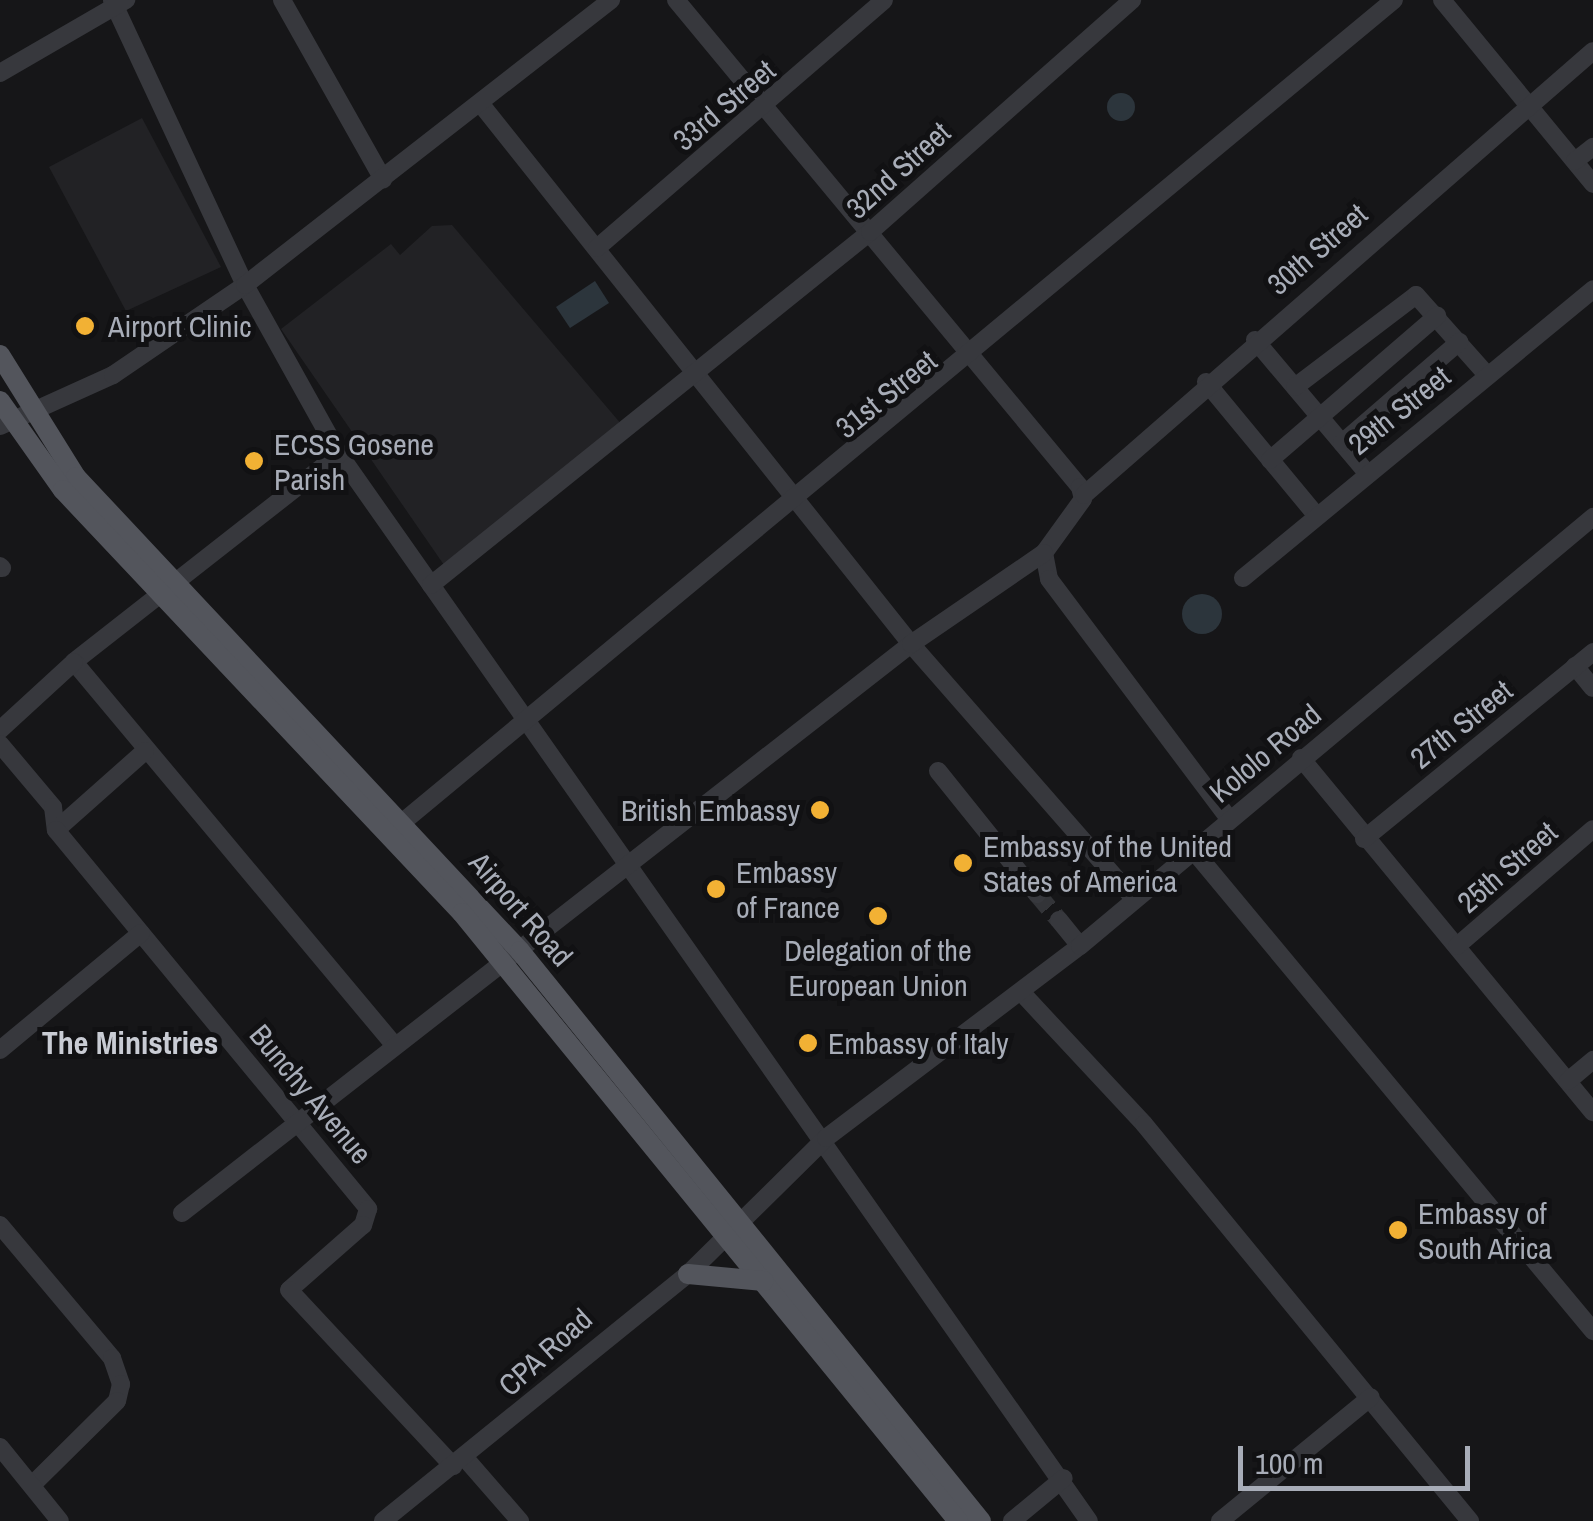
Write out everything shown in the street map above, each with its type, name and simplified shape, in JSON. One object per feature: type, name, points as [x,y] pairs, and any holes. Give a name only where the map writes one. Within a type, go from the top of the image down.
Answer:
[{"type":"main road","name":"Airport Road","points":[[0,355],[9,413],[510,955]]},
{"type":"main road","name":"Airport Road","points":[[169,587],[404,821],[734,1229],[981,1521]]},
{"type":"main road","name":"Airport Road","points":[[734,1229],[766,1281],[958,1521]]},
{"type":"main road","points":[[688,1274],[729,1270],[766,1281]]},
{"type":"street","points":[[282,0],[384,179]]},
{"type":"street","points":[[9,413],[113,376],[245,285],[610,0]]},
{"type":"street","points":[[676,0],[975,356],[1084,495]]},
{"type":"street","name":"33rd Street","points":[[596,248],[765,107],[884,0]]},
{"type":"street","name":"32nd Street","points":[[432,585],[870,232],[1132,0]]},
{"type":"street","name":"31st Street","points":[[404,821],[526,717],[975,356],[1394,0]]},
{"type":"street","points":[[1442,0],[1593,184]]},
{"type":"street","points":[[0,74],[118,2],[245,285],[339,454],[826,1138],[1064,1478],[1089,1521]]},
{"type":"street","name":"30th Street","points":[[1044,553],[1084,495],[1206,382],[1593,51]]},
{"type":"street","points":[[480,103],[694,374],[800,499],[911,644],[1134,900]]},
{"type":"street","points":[[1575,162],[1593,147]]},
{"type":"street","name":"29th Street","points":[[1244,578],[1366,472],[1593,289]]},
{"type":"street","points":[[1294,387],[1413,295],[1437,316],[1487,375]]},
{"type":"street","points":[[1270,460],[1437,316]]},
{"type":"street","points":[[1255,340],[1366,472]]},
{"type":"street","points":[[1342,443],[1459,342]]},
{"type":"street","points":[[1206,382],[1316,515]]},
{"type":"street","points":[[0,730],[74,662],[339,454]]},
{"type":"street","name":"Kololo Road","points":[[734,1229],[826,1138],[1080,946],[1593,517]]},
{"type":"street","points":[[182,1214],[296,1118],[510,955],[632,870],[911,644],[1044,553],[1059,595],[1229,819]]},
{"type":"street","name":"27th Street","points":[[1364,840],[1593,652]]},
{"type":"street","points":[[74,662],[393,1044]]},
{"type":"street","points":[[1575,666],[1593,688]]},
{"type":"street","name":"Bunchy Avenue","points":[[0,744],[53,807],[56,830],[296,1118],[369,1214],[289,1290],[520,1521]]},
{"type":"street","points":[[56,830],[145,751]]},
{"type":"street","points":[[1301,758],[1364,840],[1593,1112]]},
{"type":"street","points":[[938,771],[1037,894]]},
{"type":"street","name":"25th Street","points":[[1457,946],[1593,828]]},
{"type":"street","points":[[1193,850],[1593,1331]]},
{"type":"street","points":[[1059,920],[1080,946]]},
{"type":"street","points":[[0,1050],[141,933]]},
{"type":"street","points":[[1021,992],[1370,1397],[1470,1521]]},
{"type":"street","points":[[1568,1081],[1593,1060]]},
{"type":"street","points":[[0,1225],[112,1358],[121,1384],[117,1401],[32,1485]]},
{"type":"street","name":"CPA Road","points":[[382,1521],[688,1274],[734,1229]]},
{"type":"street","points":[[1220,1521],[1370,1397]]},
{"type":"street","points":[[0,1447],[60,1521]]},
{"type":"street","points":[[1012,1521],[1064,1478]]},
{"type":"shaded area","points":[[1121,93],[1131,97],[1135,107],[1131,117],[1121,121],[1111,117],[1107,107],[1111,97]]},
{"type":"shaded area","points":[[142,118],[221,267],[126,311],[49,167]]},
{"type":"shaded area","points":[[452,225],[622,425],[444,565],[281,329],[391,244],[400,255],[432,226]]},
{"type":"shaded area","points":[[595,281],[609,303],[570,328],[556,307]]},
{"type":"shaded area","points":[[1202,594],[1216,600],[1222,614],[1216,628],[1202,634],[1188,628],[1182,614],[1188,600]]},
{"type":"tunnel","points":[[1037,894],[1059,920]]},
{"type":"place","name":"Airport Clinic","points":[[85,326]]},
{"type":"place","name":"ECSS Gosene Parish","points":[[254,461]]},
{"type":"place","name":"British Embassy","points":[[820,810]]},
{"type":"place","name":"Embassy of the United States of America","points":[[963,863]]},
{"type":"place","name":"Embassy of France","points":[[716,889]]},
{"type":"place","name":"Delegation of the European Union","points":[[878,916]]},
{"type":"place","name":"Embassy of Italy","points":[[808,1043]]},
{"type":"place","name":"Embassy of South Africa","points":[[1398,1230]]},
{"type":"district","name":"The Ministries","points":[[130,1043]]}]
